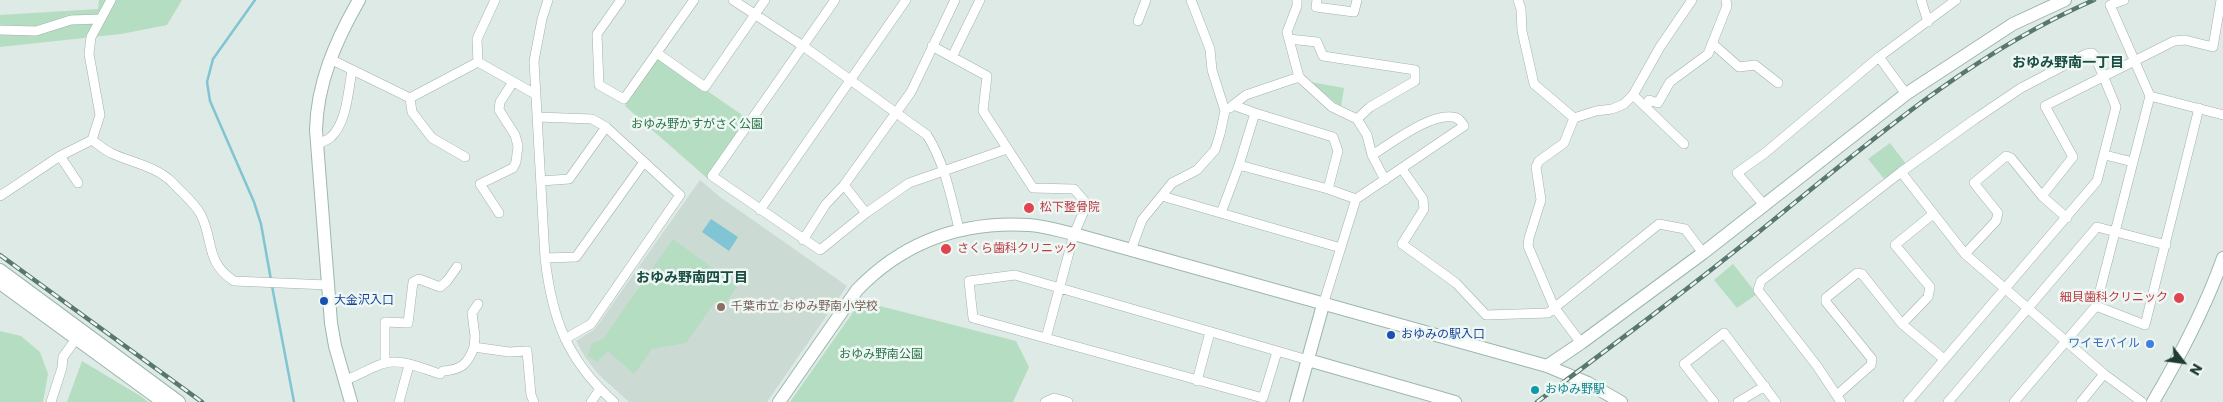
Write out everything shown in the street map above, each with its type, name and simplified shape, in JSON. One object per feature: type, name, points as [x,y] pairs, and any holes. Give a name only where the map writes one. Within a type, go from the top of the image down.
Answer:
[{"type":"street","points":[[0,196],[60,156],[92,140],[100,116],[89,54],[91,37],[111,0]]},
{"type":"street","points":[[350,402],[335,346],[328,286],[316,110],[330,59],[359,0]]},
{"type":"street","points":[[478,62],[477,39],[495,0]]},
{"type":"street","points":[[548,0],[542,19],[534,61],[545,258],[552,305],[574,357],[600,389],[614,402]]},
{"type":"street","points":[[621,0],[596,34],[599,85],[624,99],[694,0]]},
{"type":"street","points":[[733,0],[803,46],[927,136],[936,150],[944,170],[960,229]]},
{"type":"street","points":[[657,53],[705,87],[765,0]]},
{"type":"street","points":[[835,0],[712,176],[820,250],[866,213],[909,183],[1007,149]]},
{"type":"street","points":[[760,210],[906,0]]},
{"type":"street","points":[[803,240],[826,204],[844,185],[911,92],[955,0]]},
{"type":"street","points":[[952,57],[980,0]]},
{"type":"street","points":[[1138,21],[1146,0]]},
{"type":"street","points":[[1191,0],[1210,49],[1212,70],[1229,108]]},
{"type":"street","points":[[1296,0],[1297,6],[1287,32],[1299,77],[1332,106],[1357,119],[1367,135],[1372,155],[1385,180]]},
{"type":"street","points":[[1317,0],[1316,7],[1354,12],[1357,0]]},
{"type":"street","points":[[1518,0],[1521,9],[1522,31],[1534,84],[1574,118]]},
{"type":"street","points":[[1574,118],[1596,111],[1612,110],[1624,104],[1633,95],[1660,47],[1692,0]]},
{"type":"street","points":[[1647,106],[1649,100],[1658,103],[1670,82],[1704,59],[1727,6],[1726,0]]},
{"type":"street","points":[[1921,0],[1928,22]]},
{"type":"street","points":[[1764,205],[1737,173],[1765,153],[1880,57],[1956,0]]},
{"type":"street","points":[[1547,366],[1703,253],[1906,94],[2014,24],[2065,0]]},
{"type":"street","points":[[2014,402],[2096,306],[2150,96],[2109,2],[2124,0]]},
{"type":"street","points":[[2042,196],[2073,157],[2045,106],[2103,75],[2174,41],[2185,40],[2213,47],[2221,0]]},
{"type":"street","points":[[0,30],[36,31],[71,20],[100,19]]},
{"type":"street","points":[[1289,39],[1317,42],[1323,56],[1415,70],[1415,81],[1370,107],[1357,119]]},
{"type":"street","points":[[1712,43],[1739,67],[1755,65],[1778,83]]},
{"type":"street","points":[[932,46],[987,76],[983,111],[1033,188],[1074,189],[1087,204],[1074,234],[1046,338]]},
{"type":"street","points":[[1908,402],[2067,218],[2097,180],[2116,107],[2095,56],[2092,53],[2086,54],[2021,88],[1901,172],[1758,285],[1758,290],[1817,366],[1839,399],[1872,366],[1872,359],[1826,302],[1826,298],[1857,273],[1862,274],[1902,324],[1944,359]]},
{"type":"street","points":[[1880,57],[1906,94]]},
{"type":"street","points":[[330,59],[352,72],[410,98]]},
{"type":"street","points":[[478,62],[535,94]]},
{"type":"street","points":[[410,98],[478,62]]},
{"type":"street","points":[[317,145],[331,137],[338,125],[344,112],[352,72]]},
{"type":"street","points":[[1130,250],[1142,220],[1172,184],[1197,170],[1215,150],[1229,108],[1246,95],[1299,77]]},
{"type":"street","points":[[499,213],[480,184],[513,168],[516,162],[518,146],[515,135],[499,110],[500,102],[513,82]]},
{"type":"street","points":[[1633,95],[1647,106],[1684,144]]},
{"type":"street","points":[[2150,96],[2223,115]]},
{"type":"street","points":[[410,98],[412,112],[432,138],[465,157]]},
{"type":"street","points":[[1229,108],[1255,113],[1333,137],[1338,151],[1328,189]]},
{"type":"street","points":[[2096,306],[2145,325],[2200,108]]},
{"type":"street","points":[[1222,213],[1255,113]]},
{"type":"street","points":[[1296,402],[1356,198],[1464,126],[1460,120],[1453,116],[1433,119],[1372,155]]},
{"type":"street","points":[[538,117],[592,119],[606,127],[680,195],[591,324],[565,339]]},
{"type":"street","points":[[1574,118],[1564,144],[1539,161],[1536,167],[1541,200],[1528,238],[1528,246],[1554,307],[1581,343]]},
{"type":"street","points":[[541,181],[570,179],[606,127]]},
{"type":"street","points":[[92,140],[109,152],[154,169],[171,182],[200,213],[210,253],[222,273],[234,281],[328,286]]},
{"type":"street","points":[[2105,155],[2133,162]]},
{"type":"street","points":[[60,156],[78,183]]},
{"type":"street","points":[[1965,254],[1996,221],[1998,213],[1974,183],[2006,156],[2011,158],[2042,196],[2067,218]]},
{"type":"street","points":[[545,258],[576,257],[644,162]]},
{"type":"street","points":[[1239,165],[1356,198]]},
{"type":"street","points":[[1402,169],[1423,199],[1424,209],[1402,244],[1456,283],[1486,315],[1548,313],[1659,224],[1685,229],[1703,253]]},
{"type":"street","points":[[1901,172],[1965,254],[2065,342],[2142,402]]},
{"type":"street","points":[[844,185],[866,213]]},
{"type":"street","points":[[1162,196],[1341,248]]},
{"type":"street","points":[[1902,324],[1928,297],[1930,288],[1895,245],[1933,214]]},
{"type":"street","points":[[779,402],[857,290],[871,275],[894,257],[927,240],[960,229],[996,225],[1031,225],[1074,234],[1547,366],[1588,383],[1621,402]]},
{"type":"street","points":[[1948,402],[2097,227],[2166,245]]},
{"type":"street","points":[[2152,402],[2183,349],[2220,273],[2223,258]]},
{"type":"street","points":[[385,363],[385,322],[408,323],[413,282],[419,279],[440,286],[447,281],[457,267]]},
{"type":"street","points":[[0,270],[179,402]]},
{"type":"street","points":[[1276,352],[1263,398],[973,318],[969,281],[1015,275],[1276,352],[1455,402]]},
{"type":"street","points":[[0,284],[163,402]]},
{"type":"street","points":[[345,380],[385,363],[397,362],[440,374],[443,371],[457,370],[464,366],[471,357],[475,336],[472,313],[478,304]]},
{"type":"street","points":[[1197,381],[1210,332]]},
{"type":"street","points":[[1714,402],[1684,364],[1724,333],[1776,402]]},
{"type":"street","points":[[51,402],[62,368],[63,357],[76,339]]},
{"type":"street","points":[[474,347],[510,352],[527,351],[531,395],[534,402]]},
{"type":"street","points":[[399,402],[410,365]]},
{"type":"street","points":[[2081,402],[2104,374]]},
{"type":"street","points":[[1738,402],[1764,386]]},
{"type":"street","points":[[591,402],[600,389]]},
{"type":"street","points":[[1045,402],[1054,398],[1068,402]]},
{"type":"shaded area","name":"千葉市立 おゆみ野南小学校","points":[[700,180],[720,197],[847,286],[767,402],[629,402],[598,374],[576,341],[595,329]]},
{"type":"green space","points":[[99,0],[182,0],[167,25],[121,34],[0,47],[0,15],[98,9]]},
{"type":"green space","name":"おゆみ野かすがさく公園","points":[[658,57],[748,119],[708,179],[625,106]]},
{"type":"green space","points":[[1310,82],[1344,88],[1341,107]]},
{"type":"green space","points":[[1890,143],[1906,164],[1885,180],[1868,159]]},
{"type":"green space","points":[[673,239],[737,286],[724,306],[715,302],[686,343],[652,349],[634,374],[608,351],[597,362],[588,355],[592,343],[603,339]]},
{"type":"green space","points":[[1733,264],[1757,294],[1737,308],[1714,280]]},
{"type":"green space","name":"おゆみ野南公園","points":[[863,298],[876,305],[1016,341],[1029,367],[1013,402],[790,402]]},
{"type":"green space","points":[[0,331],[21,336],[40,352],[48,374],[43,402],[0,402]]},
{"type":"green space","points":[[82,361],[142,397],[148,402],[67,402]]},
{"type":"water","points":[[711,219],[738,237],[729,251],[702,232]]},
{"type":"waterway","points":[[255,0],[213,59],[207,82],[210,101],[254,202],[261,224],[271,280]]},
{"type":"waterway","points":[[272,286],[294,402]]},
{"type":"railway","points":[[1537,402],[1713,268],[1925,100],[2006,45],[2049,21],[2094,0]]},
{"type":"railway","points":[[0,255],[202,402]]},
{"type":"place","name":"松下整骨院","points":[[1029,208]]},
{"type":"place","name":"さくら歯科クリニック","points":[[946,249]]},
{"type":"place","name":"細貝歯科クリニック","points":[[2179,298]]},
{"type":"place","name":"大金沢入口","points":[[324,301]]},
{"type":"place","name":"千葉市立 おゆみ野南小学校","points":[[721,307]]},
{"type":"place","name":"おゆみの駅入口","points":[[1391,335]]},
{"type":"place","name":"ワイモバイル","points":[[2150,344]]},
{"type":"place","name":"おゆみ野駅","points":[[1535,390]]},
{"type":"district","name":"おゆみ野南一丁目","points":[[2068,63]]},
{"type":"district","name":"おゆみ野南四丁目","points":[[692,278]]}]
